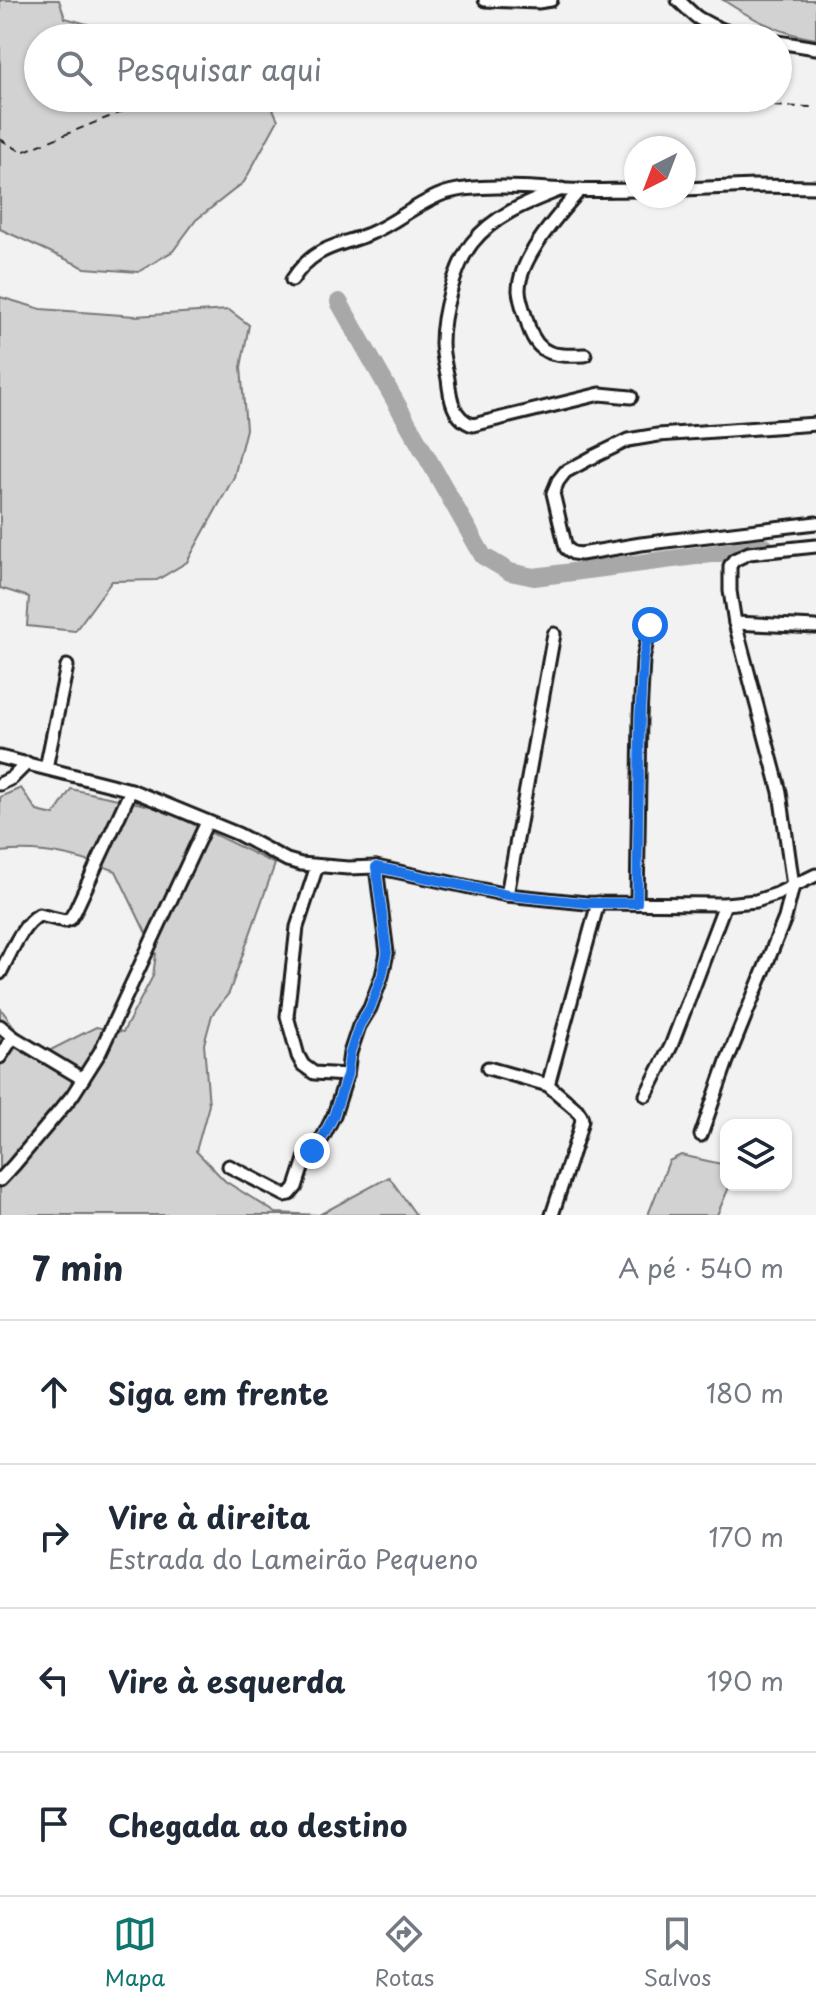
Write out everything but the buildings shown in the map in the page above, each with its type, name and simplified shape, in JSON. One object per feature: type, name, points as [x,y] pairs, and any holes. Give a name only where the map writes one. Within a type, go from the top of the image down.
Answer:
[{"type":"street","points":[[485,0],[551,0]]},
{"type":"street","points":[[678,0],[696,17],[710,24]]},
{"type":"street","points":[[792,44],[816,48]]},
{"type":"street","points":[[292,280],[318,252],[384,227],[442,194],[515,187],[624,190]]},
{"type":"street","points":[[696,188],[816,187]]},
{"type":"street","points":[[562,189],[507,212],[472,243],[457,269],[448,300],[442,343],[450,397],[460,418],[473,425],[600,394],[631,397]]},
{"type":"street","points":[[580,190],[534,248],[519,290],[534,341],[543,350],[570,356],[585,355]]},
{"type":"street","points":[[816,424],[658,435],[628,440],[565,472],[553,493],[566,548],[581,554],[816,523]]},
{"type":"street","points":[[701,1135],[727,1061],[785,918],[793,886],[780,792],[735,623],[730,566],[734,560],[749,553],[816,546]]},
{"type":"street","points":[[735,623],[816,627]]},
{"type":"street","points":[[637,903],[640,717],[643,660],[650,625]]},
{"type":"street","points":[[507,895],[554,634]]},
{"type":"street","points":[[46,768],[67,666]]},
{"type":"street","points":[[0,757],[131,790],[301,864],[376,867],[507,895],[586,903],[725,904],[756,901],[816,875]]},
{"type":"street","points":[[0,784],[12,778],[27,763]]},
{"type":"street","points":[[0,973],[33,918],[39,915],[59,921],[70,919],[131,790]]},
{"type":"street","points":[[0,1180],[53,1119],[100,1052],[207,822]]},
{"type":"street","points":[[317,866],[297,927],[287,1016],[303,1065],[314,1073],[347,1075]]},
{"type":"street","points":[[229,1166],[285,1195],[294,1191],[305,1159],[323,1137],[334,1115],[347,1075],[350,1053],[382,976],[387,953],[376,867]]},
{"type":"street","points":[[548,1085],[598,903]]},
{"type":"street","points":[[646,1095],[671,1046],[725,904]]},
{"type":"street","points":[[0,1026],[83,1079]]},
{"type":"street","points":[[0,1057],[13,1037]]},
{"type":"street","points":[[488,1068],[548,1085],[577,1110],[582,1120],[552,1215]]},
{"type":"path","points":[[792,107],[816,107]]},
{"type":"path","points":[[0,139],[22,152],[121,112]]},
{"type":"shaded area","points":[[0,0],[59,0],[65,18],[87,24],[24,24],[24,112],[274,112],[278,120],[244,182],[196,220],[173,251],[138,272],[85,268],[0,229]]},
{"type":"shaded area","points":[[723,0],[816,0],[816,39],[792,33],[792,24],[765,24]]},
{"type":"shaded area","points":[[0,297],[41,309],[135,316],[229,310],[249,325],[241,367],[246,429],[234,477],[187,562],[157,580],[112,581],[75,631],[27,626],[29,597],[0,588]]},
{"type":"shaded area","points":[[21,788],[37,811],[54,815],[71,789],[160,808],[275,864],[229,993],[212,1015],[204,1044],[209,1105],[196,1151],[225,1181],[276,1213],[319,1215],[0,1215],[0,1008],[37,1057],[96,1027],[123,1032],[153,976],[156,954],[116,871],[59,854],[0,852],[0,797]]},
{"type":"shaded area","points":[[681,1155],[720,1164],[720,1191],[727,1191],[717,1215],[648,1215],[669,1161]]},
{"type":"shaded area","points":[[389,1177],[416,1215],[319,1215]]},
{"type":"waterway","points":[[339,302],[483,556],[510,572],[534,577],[765,547]]},
{"type":"route","points":[[312,1151],[334,1115],[359,1026],[370,1008],[382,976],[387,953],[376,867],[507,895],[586,903],[637,903],[640,717],[643,660],[650,625]]}]
